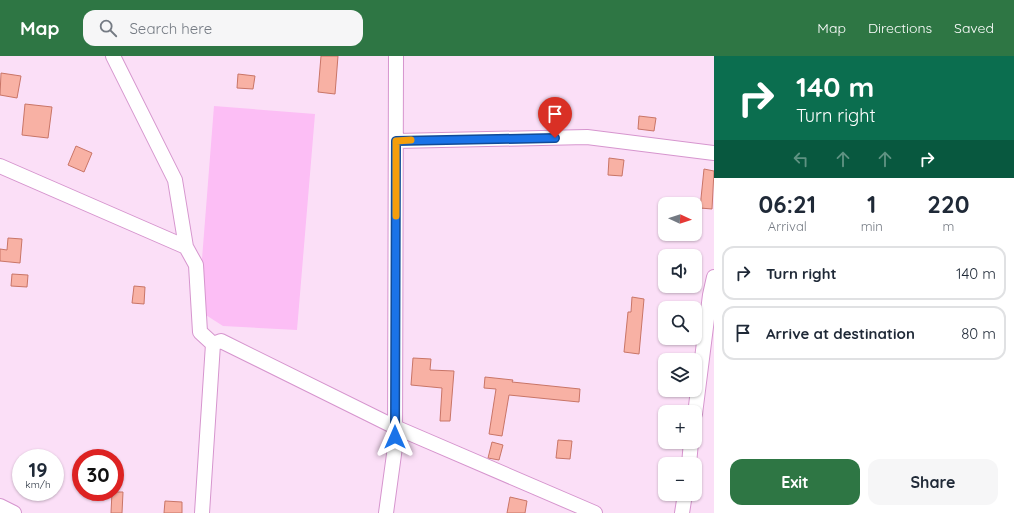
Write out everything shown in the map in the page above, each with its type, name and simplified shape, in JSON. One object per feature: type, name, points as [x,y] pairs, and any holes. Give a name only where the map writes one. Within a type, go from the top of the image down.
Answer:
[{"type":"street","points":[[113,56],[175,180],[186,247],[196,265],[200,332],[213,344]]},
{"type":"street","points":[[386,513],[395,447],[396,56]]},
{"type":"street","points":[[396,141],[587,137],[714,153]]},
{"type":"street","points":[[0,166],[186,247]]},
{"type":"street","points":[[696,405],[714,277]]},
{"type":"street","points":[[213,344],[221,341],[395,427],[595,513]]},
{"type":"street","points":[[202,513],[213,344]]},
{"type":"street","points":[[682,513],[684,501]]},
{"type":"street","points":[[0,506],[14,513]]},
{"type":"shaded area","points":[[214,106],[315,114],[297,330],[223,326],[198,310]]},
{"type":"building","points":[[321,56],[338,56],[335,94],[318,92]]},
{"type":"building","points":[[1,73],[21,76],[17,98],[0,95]]},
{"type":"building","points":[[238,74],[255,76],[253,89],[237,88]]},
{"type":"building","points":[[25,104],[52,107],[48,138],[22,135]]},
{"type":"building","points":[[639,116],[656,118],[654,131],[638,129]]},
{"type":"building","points":[[76,146],[92,153],[84,172],[68,165]]},
{"type":"building","points":[[609,158],[624,160],[622,176],[608,175]]},
{"type":"building","points":[[704,169],[714,171],[712,209],[702,208],[701,197]]},
{"type":"building","points":[[8,238],[22,239],[20,263],[0,261],[0,249],[7,250]]},
{"type":"building","points":[[12,274],[28,275],[27,287],[11,286]]},
{"type":"building","points":[[134,286],[145,287],[144,304],[132,303]]},
{"type":"building","points":[[632,297],[644,299],[639,354],[624,352],[628,312],[631,312]]},
{"type":"building","points":[[413,358],[431,359],[430,370],[454,371],[450,421],[440,421],[442,388],[411,385]]},
{"type":"building","points":[[485,377],[513,380],[512,382],[580,389],[579,402],[509,395],[502,436],[489,434],[496,389],[484,388]]},
{"type":"building","points":[[558,440],[572,441],[570,459],[556,458]]},
{"type":"building","points":[[492,442],[503,445],[499,460],[488,458]]},
{"type":"building","points":[[510,497],[527,501],[525,513],[507,513]]},
{"type":"building","points":[[112,501],[123,501],[122,513],[111,513]]},
{"type":"building","points":[[165,501],[182,502],[182,513],[164,513]]},
{"type":"slow traffic","points":[[396,216],[396,141],[411,140]]},
{"type":"route","points":[[395,437],[396,141],[555,138]]}]
